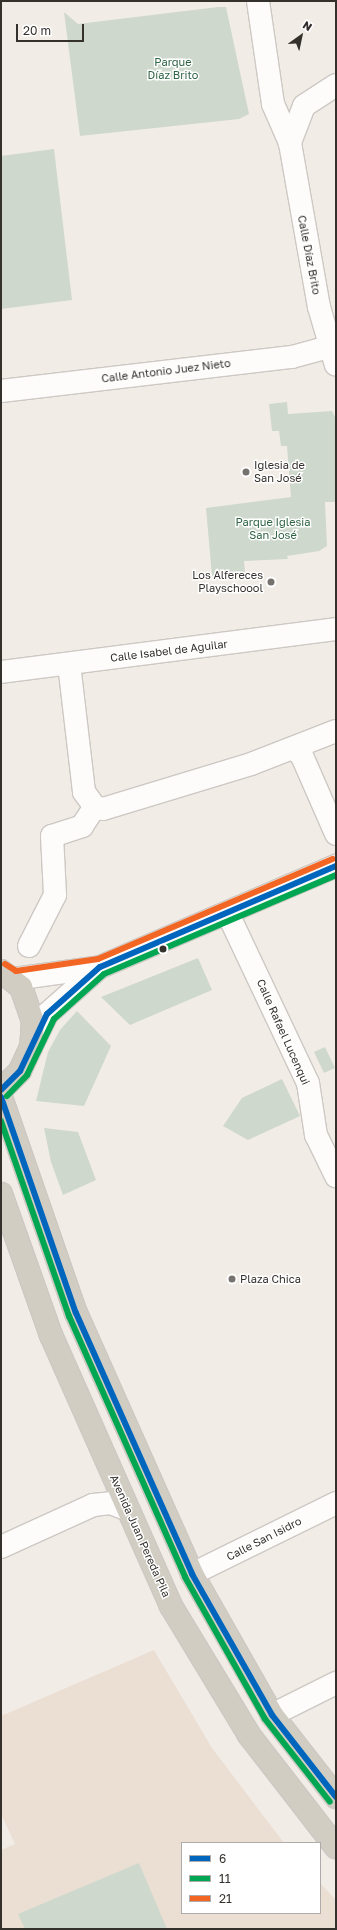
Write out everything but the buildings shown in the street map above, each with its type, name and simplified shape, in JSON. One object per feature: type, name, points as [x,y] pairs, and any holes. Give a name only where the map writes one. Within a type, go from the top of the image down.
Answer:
[{"type":"highway","points":[[1,1090],[20,1071],[31,1047],[31,1008],[8,975]]},
{"type":"highway","points":[[1,1097],[76,1313],[192,1574],[272,1715],[336,1797]]},
{"type":"highway","name":"Avenida Juan Pereda Pila","points":[[2,1204],[51,1335],[171,1606],[249,1734],[336,1846]]},
{"type":"street","name":"Calle Díaz Brito","points":[[258,1],[273,104],[290,143],[317,300],[334,352]]},
{"type":"street","points":[[290,143],[304,106],[336,85]]},
{"type":"street","name":"Calle Antonio Juez Nieto","points":[[1,391],[334,352]]},
{"type":"street","name":"Calle Isabel de Aguilar","points":[[1,672],[336,629]]},
{"type":"street","points":[[69,664],[84,792],[95,807]]},
{"type":"street","points":[[95,807],[112,808],[294,748],[336,731]]},
{"type":"street","points":[[294,748],[302,756],[336,834]]},
{"type":"street","points":[[29,946],[55,895],[52,836],[82,826],[95,807]]},
{"type":"street","points":[[8,975],[100,967],[228,914],[336,866]]},
{"type":"street","name":"Calle Rafael Lucenqui","points":[[228,914],[308,1084],[316,1135],[336,1176]]},
{"type":"street","points":[[31,1047],[47,1014],[100,967]]},
{"type":"street","points":[[1,1547],[93,1505],[111,1503],[128,1510]]},
{"type":"street","name":"Calle San Isidro","points":[[192,1574],[336,1503]]},
{"type":"street","points":[[272,1715],[336,1683]]},
{"type":"shaded area","points":[[154,1650],[212,1748],[283,1842],[181,1842],[181,1914],[321,1914],[321,1884],[336,1900],[336,1929],[1,1929],[1,1850],[15,1844],[1,1814],[1,1716]]},
{"type":"green space","name":"Parque Díaz Brito","points":[[226,7],[249,114],[239,119],[80,136],[64,12],[78,24]]},
{"type":"green space","points":[[54,149],[72,300],[1,309],[1,156]]},
{"type":"green space","name":"Parque Iglesia San José","points":[[287,402],[288,414],[332,411],[336,419],[336,502],[325,502],[327,546],[319,551],[287,556],[288,559],[244,561],[245,573],[212,576],[206,508],[291,497],[287,446],[281,446],[279,431],[272,431],[269,404]]},
{"type":"green space","points":[[198,958],[212,990],[130,1025],[101,997]]},
{"type":"green space","points":[[77,1011],[111,1046],[84,1106],[36,1101],[48,1052],[60,1030]]},
{"type":"green space","points":[[325,1047],[335,1068],[324,1073],[314,1052]]},
{"type":"green space","points":[[282,1079],[300,1116],[248,1140],[223,1126],[242,1098]]},
{"type":"green space","points":[[44,1128],[78,1132],[96,1180],[63,1195],[51,1162]]},
{"type":"green space","points":[[139,1863],[167,1929],[25,1929],[18,1914]]},
{"type":"transit line","name":"21","points":[[5,964],[16,971],[98,959],[333,859]]},
{"type":"transit line","name":"6","points":[[1,1090],[20,1071],[47,1014],[100,967],[336,866]]},
{"type":"transit line","name":"11","points":[[7,1096],[27,1075],[54,1019],[104,974],[336,875]]},
{"type":"transit line","name":"6","points":[[1,1097],[76,1313],[192,1574],[272,1715],[336,1797]]},
{"type":"transit line","name":"11","points":[[1,1121],[69,1316],[185,1577],[265,1719],[330,1802]]},
{"type":"place","name":"Iglesia de San José","points":[[246,472]]},
{"type":"place","name":"Los Alfereces Playschoool","points":[[271,582]]},
{"type":"place","name":"Plaza Chica","points":[[232,1279]]}]
